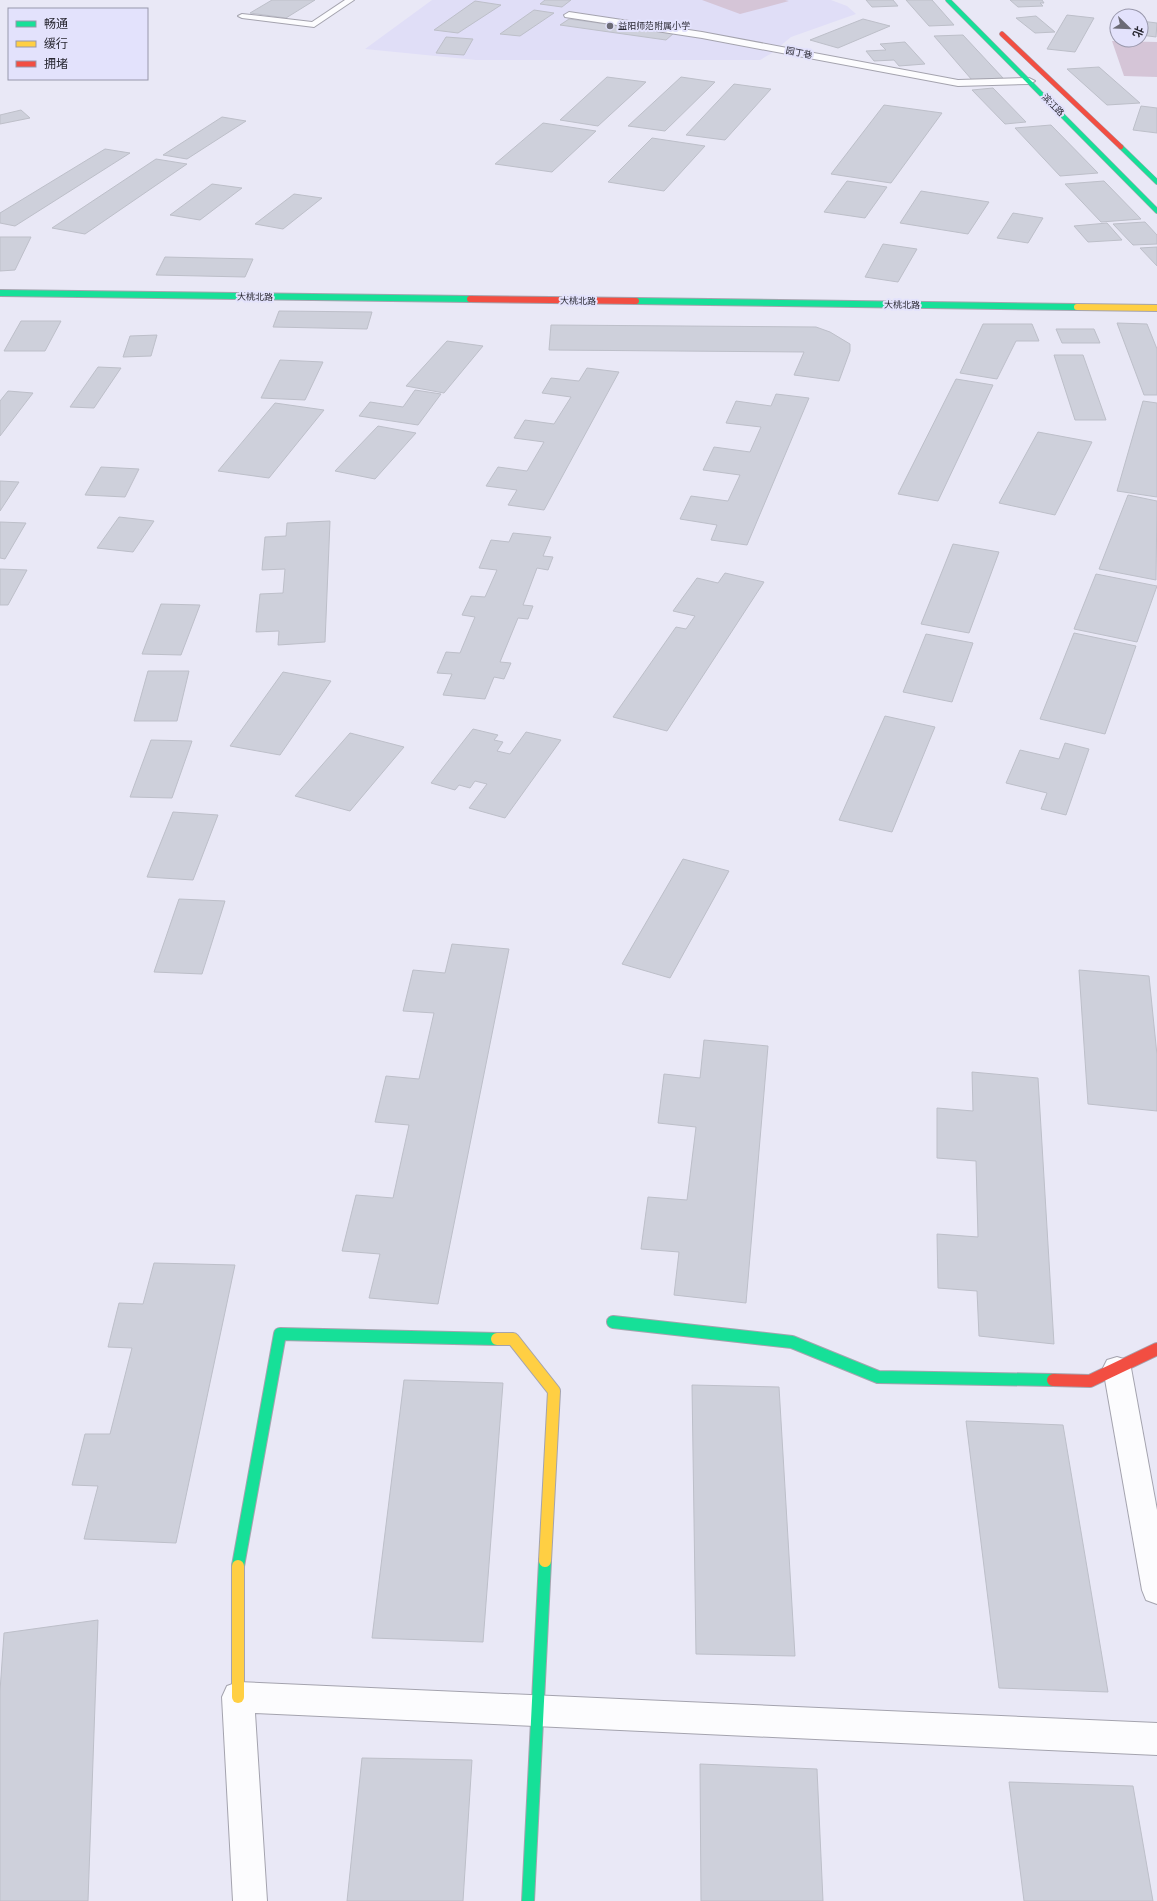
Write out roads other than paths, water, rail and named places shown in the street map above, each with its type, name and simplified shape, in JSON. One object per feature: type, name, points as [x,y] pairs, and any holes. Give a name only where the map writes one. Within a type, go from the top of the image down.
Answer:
[{"type":"street","name":"滨江路","points":[[948,0],[1157,211]]},
{"type":"street","name":"园丁巷","points":[[569,15],[702,35],[958,83],[1029,81]]},
{"type":"street","name":"滨江路","points":[[997,29],[1157,182]]},
{"type":"street","name":"大桃北路","points":[[0,293],[1157,308]]},
{"type":"street","points":[[613,1322],[792,1342],[878,1377],[1090,1381],[1157,1349]]},
{"type":"street","points":[[250,1901],[238,1697],[238,1569],[280,1334],[513,1340],[554,1391],[528,1901]]},
{"type":"street","points":[[1117,1368],[1157,1590]]},
{"type":"street","points":[[238,1697],[1157,1739]]},
{"type":"lane","points":[[242,16],[314,25],[350,0]]},
{"type":"place","name":"益阳师范附属小学","points":[[610,26]]}]
